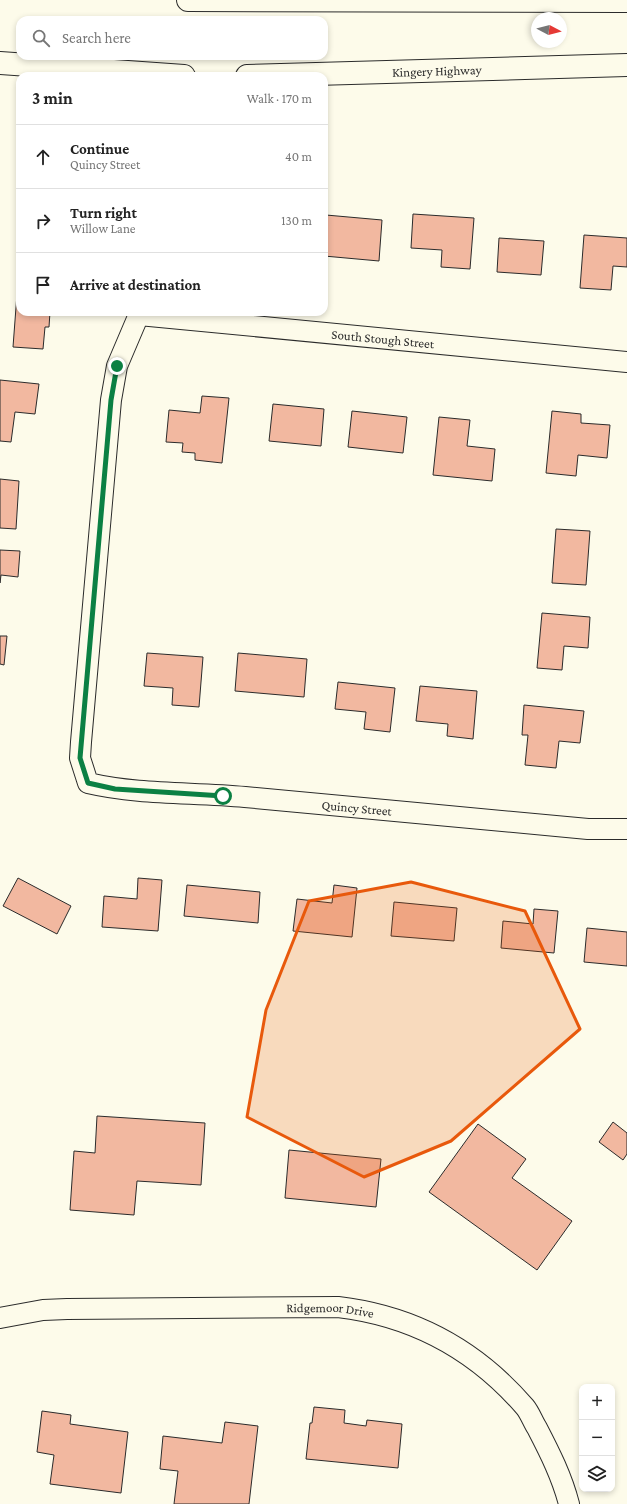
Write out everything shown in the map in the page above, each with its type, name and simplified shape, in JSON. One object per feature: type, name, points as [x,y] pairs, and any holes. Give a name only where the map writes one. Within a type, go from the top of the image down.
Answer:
[{"type":"highway","points":[[188,0],[627,1]]},
{"type":"highway","points":[[0,63],[127,72]]},
{"type":"highway","name":"Kingery Highway","points":[[328,74],[627,65]]},
{"type":"street","name":"Quincy Street","points":[[139,316],[117,366],[111,400],[80,758],[88,783],[115,789],[146,792],[237,796],[588,829],[627,829]]},
{"type":"street","name":"South Stough Street","points":[[170,316],[627,362]]},
{"type":"street","name":"Ridgemoor Drive","points":[[0,1318],[43,1310],[67,1309],[338,1307],[362,1310],[407,1322],[428,1331],[470,1356],[526,1408],[552,1456],[561,1477],[569,1504]]},
{"type":"highlighted area","points":[[411,882],[525,911],[580,1029],[451,1141],[364,1177],[247,1117],[266,1010],[309,901]]},
{"type":"building","points":[[413,214],[474,218],[470,269],[441,267],[442,250],[411,248]]},
{"type":"building","points":[[328,215],[382,220],[379,261],[328,256]]},
{"type":"building","points":[[584,235],[627,238],[627,267],[613,266],[611,290],[580,288]]},
{"type":"building","points":[[499,238],[544,241],[541,275],[497,272]]},
{"type":"building","points":[[16,307],[16,316],[50,316],[49,327],[45,327],[43,349],[13,347]]},
{"type":"building","points":[[0,380],[39,384],[35,414],[15,412],[11,442],[0,441]]},
{"type":"building","points":[[202,396],[229,398],[222,463],[195,460],[195,453],[182,452],[183,443],[166,442],[169,410],[200,413]]},
{"type":"building","points":[[273,404],[324,409],[321,446],[269,441]]},
{"type":"building","points":[[352,411],[407,417],[403,453],[348,447]]},
{"type":"building","points":[[552,411],[581,414],[581,423],[610,425],[607,458],[578,455],[576,476],[546,473]]},
{"type":"building","points":[[439,417],[470,420],[467,446],[495,449],[492,481],[433,475]]},
{"type":"building","points":[[0,479],[19,481],[16,529],[0,528]]},
{"type":"building","points":[[556,529],[590,531],[586,585],[552,583]]},
{"type":"building","points":[[0,550],[20,551],[18,577],[1,575],[0,583]]},
{"type":"building","points":[[542,613],[590,617],[588,648],[564,646],[562,670],[537,668]]},
{"type":"building","points":[[0,636],[7,636],[4,665],[0,664]]},
{"type":"building","points":[[147,653],[203,657],[199,707],[172,705],[173,688],[144,686]]},
{"type":"building","points":[[238,653],[307,659],[304,697],[235,691]]},
{"type":"building","points":[[338,682],[395,688],[390,732],[364,729],[366,712],[335,709]]},
{"type":"building","points":[[420,686],[477,691],[473,739],[447,736],[448,724],[416,721]]},
{"type":"building","points":[[524,705],[584,711],[580,743],[559,741],[556,768],[525,765],[528,735],[522,735]]},
{"type":"building","points":[[18,878],[71,906],[57,934],[3,906]]},
{"type":"building","points":[[138,878],[162,880],[158,931],[102,927],[104,896],[137,899]]},
{"type":"building","points":[[187,885],[260,892],[258,923],[184,916]]},
{"type":"building","points":[[334,885],[357,888],[352,937],[293,931],[297,899],[332,903]]},
{"type":"building","points":[[394,902],[457,908],[454,941],[391,936]]},
{"type":"building","points":[[534,909],[558,911],[554,953],[501,948],[503,921],[533,924]]},
{"type":"building","points":[[587,928],[627,932],[627,966],[584,962]]},
{"type":"building","points":[[97,1116],[205,1123],[201,1185],[137,1181],[134,1215],[70,1210],[74,1151],[95,1153]]},
{"type":"building","points":[[613,1122],[627,1133],[627,1154],[623,1160],[599,1142]]},
{"type":"building","points":[[478,1124],[526,1159],[512,1178],[572,1221],[537,1270],[429,1192]]},
{"type":"building","points":[[289,1150],[381,1159],[376,1207],[285,1198]]},
{"type":"building","points":[[314,1407],[345,1410],[344,1423],[366,1426],[367,1420],[402,1424],[398,1468],[306,1459],[310,1423],[312,1423]]},
{"type":"building","points":[[42,1411],[71,1415],[70,1424],[128,1432],[121,1493],[50,1484],[54,1455],[37,1452]]},
{"type":"building","points":[[225,1422],[258,1426],[249,1504],[174,1504],[178,1471],[160,1469],[163,1436],[222,1443]]},
{"type":"route","points":[[117,366],[111,400],[80,758],[88,783],[115,789],[146,792],[223,796]]}]
